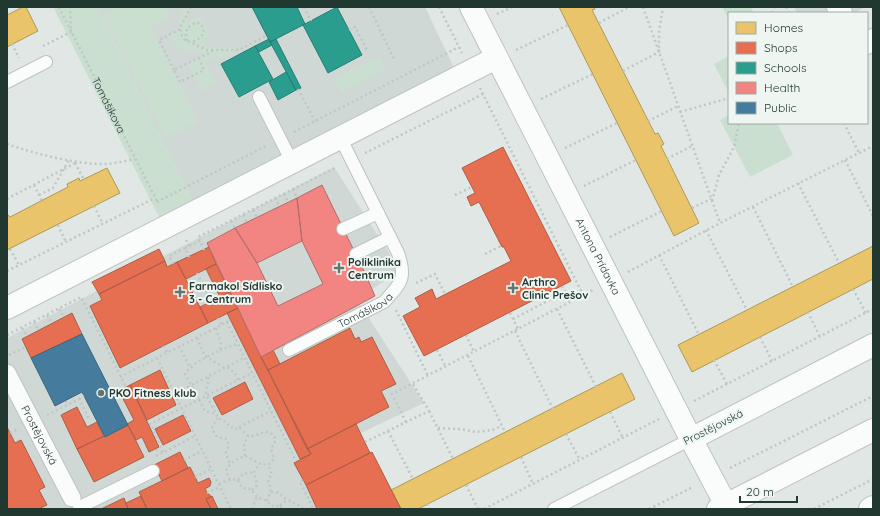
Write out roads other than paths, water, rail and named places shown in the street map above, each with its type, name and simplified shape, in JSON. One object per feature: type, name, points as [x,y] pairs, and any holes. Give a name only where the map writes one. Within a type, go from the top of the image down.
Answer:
[{"type":"street","name":"Antona Prídavka","points":[[471,7],[506,54],[611,281],[711,478],[722,507]]},
{"type":"street","points":[[7,308],[340,137],[506,54]]},
{"type":"street","name":"Prostějovská","points":[[690,439],[873,345]]},
{"type":"street","name":"Prostějovská","points":[[7,373],[75,504]]},
{"type":"street","points":[[722,507],[873,430]]},
{"type":"lane","points":[[7,82],[46,62]]},
{"type":"lane","points":[[259,97],[292,162]]},
{"type":"lane","name":"Tomášikova","points":[[289,350],[384,302],[395,290],[402,278],[403,266],[398,253],[340,137]]},
{"type":"lane","points":[[343,229],[378,213]]},
{"type":"lane","points":[[356,254],[390,238]]},
{"type":"lane","name":"Prostějovská","points":[[554,509],[690,439]]},
{"type":"lane","name":"Prostějovská","points":[[75,504],[80,507],[153,471]]},
{"type":"place","name":"Poliklinika Centrum","points":[[339,268]]},
{"type":"place","name":"Arthro Clinic Prešov","points":[[513,288]]},
{"type":"place","name":"Farmakol Sídlisko 3 - Centrum","points":[[180,292]]},
{"type":"place","name":"PKO Fitness klub","points":[[101,393]]}]
